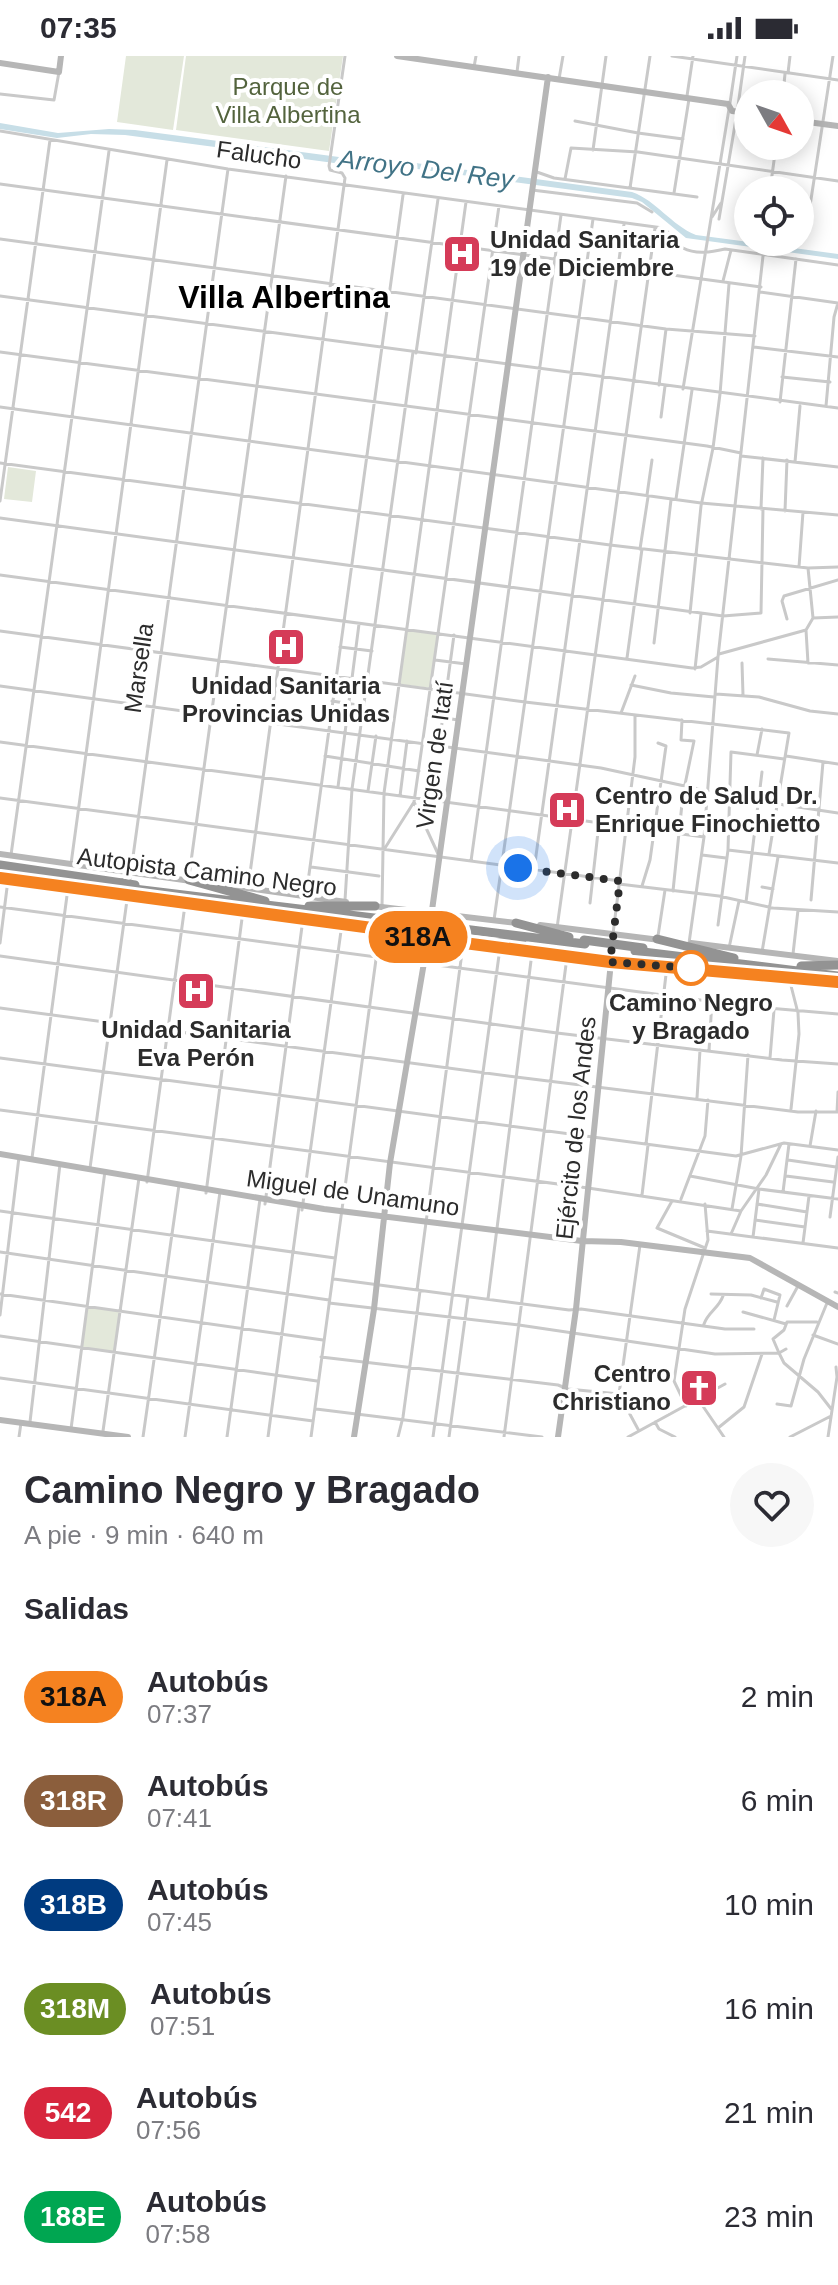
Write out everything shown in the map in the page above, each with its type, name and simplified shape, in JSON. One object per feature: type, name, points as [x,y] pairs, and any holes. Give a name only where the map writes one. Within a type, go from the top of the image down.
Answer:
[{"type":"highway","points":[[0,856],[52,872]]},
{"type":"highway","name":"Autopista Camino Negro","points":[[2,873],[52,872],[243,907],[307,908]]},
{"type":"highway","name":"Autopista Camino Negro","points":[[2,873],[68,884],[427,919],[439,924],[562,942],[583,942]]},
{"type":"highway","points":[[189,880],[265,901]]},
{"type":"highway","points":[[156,898],[243,907]]},
{"type":"highway","points":[[307,908],[378,907]]},
{"type":"highway","points":[[307,908],[396,934]]},
{"type":"highway","points":[[516,923],[583,942]]},
{"type":"highway","name":"Autopista Camino Negro","points":[[439,924],[733,964],[838,974]]},
{"type":"highway","points":[[657,939],[745,961]]},
{"type":"highway","points":[[477,945],[519,940],[562,942]]},
{"type":"highway","name":"Autopista Camino Negro","points":[[643,950],[838,974]]},
{"type":"highway","points":[[768,964],[838,963]]},
{"type":"highway","points":[[652,966],[733,964]]},
{"type":"street","points":[[0,94],[56,99],[61,56]]},
{"type":"street","points":[[248,888],[345,176],[330,170],[329,166],[345,56]]},
{"type":"street","points":[[397,56],[431,58],[688,98],[734,108]]},
{"type":"street","points":[[474,67],[476,56]]},
{"type":"street","points":[[517,73],[519,56]]},
{"type":"street","points":[[559,79],[563,56]]},
{"type":"street","points":[[593,150],[606,56]]},
{"type":"street","points":[[630,188],[650,56]]},
{"type":"street","points":[[672,56],[838,80]]},
{"type":"street","points":[[683,389],[737,56]]},
{"type":"street","points":[[741,80],[745,56]]},
{"type":"street","points":[[786,80],[790,56]]},
{"type":"street","points":[[814,184],[833,56]]},
{"type":"street","points":[[674,193],[692,58]]},
{"type":"street","points":[[0,63],[59,72]]},
{"type":"street","name":"Virgen de Itatí","points":[[354,1437],[374,1309],[390,1163],[428,939],[427,919],[440,857],[548,77]]},
{"type":"street","points":[[575,121],[683,139]]},
{"type":"street","points":[[814,123],[838,126]]},
{"type":"street","name":"Falucho","points":[[0,131],[228,169],[665,229],[683,248],[704,252]]},
{"type":"street","points":[[719,219],[734,131]]},
{"type":"street","points":[[0,501],[50,140]]},
{"type":"street","points":[[565,179],[570,149],[635,152],[838,181]]},
{"type":"street","points":[[11,855],[109,151]]},
{"type":"street","points":[[71,864],[167,160]]},
{"type":"street","points":[[771,176],[774,160]]},
{"type":"street","name":"Marsella","points":[[90,1170],[228,169]]},
{"type":"street","points":[[534,172],[697,197]]},
{"type":"street","points":[[189,880],[286,176]]},
{"type":"street","points":[[0,184],[587,262],[838,303],[826,407]]},
{"type":"street","points":[[533,189],[637,203],[652,212]]},
{"type":"street","points":[[227,1437],[253,1247],[273,1147],[299,947],[307,908],[332,701],[403,194]]},
{"type":"street","points":[[345,902],[352,789],[397,461],[438,199]]},
{"type":"street","points":[[714,200],[721,203]]},
{"type":"street","points":[[378,907],[384,849],[384,793],[466,202]]},
{"type":"street","points":[[710,219],[721,203]]},
{"type":"street","points":[[384,849],[414,800],[499,206]]},
{"type":"street","points":[[471,861],[561,214]]},
{"type":"street","points":[[493,921],[593,219]]},
{"type":"street","points":[[534,870],[624,224]]},
{"type":"street","points":[[557,928],[655,228]]},
{"type":"street","points":[[0,239],[641,326],[755,336]]},
{"type":"street","points":[[722,283],[731,250]]},
{"type":"street","points":[[704,252],[734,250]]},
{"type":"street","points":[[689,943],[704,837],[718,656],[763,256]]},
{"type":"street","points":[[771,256],[838,265]]},
{"type":"street","points":[[780,402],[796,259]]},
{"type":"street","points":[[690,613],[701,503],[720,394],[729,284]]},
{"type":"street","points":[[0,296],[838,408]]},
{"type":"street","points":[[661,417],[666,329]]},
{"type":"street","points":[[754,347],[838,357]]},
{"type":"street","points":[[0,352],[838,467]]},
{"type":"street","points":[[782,377],[830,382]]},
{"type":"street","points":[[654,643],[664,551],[692,390]]},
{"type":"street","points":[[795,462],[801,405]]},
{"type":"street","points":[[0,407],[701,503],[838,515]]},
{"type":"street","points":[[0,518],[723,616],[760,613],[764,564],[763,458]]},
{"type":"street","points":[[627,658],[652,460]]},
{"type":"street","points":[[785,511],[787,460]]},
{"type":"street","points":[[3,464],[696,556],[808,568],[838,567]]},
{"type":"street","points":[[799,567],[803,512]]},
{"type":"street","points":[[808,568],[813,618],[806,630],[808,663]]},
{"type":"street","points":[[0,575],[695,669],[718,656],[806,630]]},
{"type":"street","points":[[787,619],[782,601],[784,596],[838,580]]},
{"type":"street","points":[[695,669],[701,614]]},
{"type":"street","points":[[813,618],[838,617]]},
{"type":"street","points":[[338,787],[359,624]]},
{"type":"street","points":[[0,631],[525,702],[789,733],[769,854]]},
{"type":"street","points":[[439,745],[454,635]]},
{"type":"street","points":[[340,647],[372,651]]},
{"type":"street","points":[[768,659],[836,665]]},
{"type":"street","points":[[435,660],[466,664]]},
{"type":"street","points":[[742,663],[743,696]]},
{"type":"street","points":[[621,713],[635,676]]},
{"type":"street","points":[[631,685],[671,693],[763,698],[810,711],[838,714]]},
{"type":"street","points":[[0,686],[549,760],[708,791]]},
{"type":"street","points":[[332,701],[364,706]]},
{"type":"street","points":[[427,715],[458,720]]},
{"type":"street","name":"Ejército de los Andes","points":[[558,1437],[576,1309],[610,962],[633,775],[635,715]]},
{"type":"street","points":[[673,891],[678,834],[694,741],[681,740],[682,719]]},
{"type":"street","points":[[757,755],[762,729]]},
{"type":"street","points":[[368,791],[376,736]]},
{"type":"street","points":[[400,796],[407,741]]},
{"type":"street","points":[[0,742],[704,837]]},
{"type":"street","points":[[642,886],[650,860],[666,746],[658,743]]},
{"type":"street","points":[[718,925],[728,850],[731,752],[838,764]]},
{"type":"street","points":[[325,756],[419,771]]},
{"type":"street","points":[[811,900],[823,762]]},
{"type":"street","points":[[746,902],[762,772]]},
{"type":"street","points":[[0,798],[593,877],[770,907],[838,912]]},
{"type":"street","points":[[414,800],[440,857]]},
{"type":"street","points":[[730,800],[838,813]]},
{"type":"street","points":[[590,903],[599,823]]},
{"type":"street","points":[[728,850],[838,863]]},
{"type":"street","points":[[702,855],[727,858]]},
{"type":"street","points":[[762,952],[778,855]]},
{"type":"street","points":[[0,856],[248,888],[307,908],[342,924],[428,939],[610,962],[838,982]]},
{"type":"street","points":[[311,867],[379,876]]},
{"type":"street","points":[[0,943],[2,873]]},
{"type":"street","points":[[31,1160],[68,884]]},
{"type":"street","points":[[762,887],[773,889]]},
{"type":"street","points":[[128,888],[156,898],[185,903],[243,907],[206,1192]]},
{"type":"street","points":[[657,939],[665,890]]},
{"type":"street","points":[[729,948],[739,901]]},
{"type":"street","points":[[307,908],[345,902],[427,919],[516,923],[838,963]]},
{"type":"street","points":[[147,1180],[185,903]]},
{"type":"street","points":[[2,907],[723,1003]]},
{"type":"street","points":[[793,956],[798,910]]},
{"type":"street","points":[[268,1437],[342,924]]},
{"type":"street","points":[[311,1437],[380,930]]},
{"type":"street","points":[[398,1437],[417,1315],[425,1222],[463,943]]},
{"type":"street","points":[[433,1437],[500,948]]},
{"type":"street","points":[[488,1299],[532,953]]},
{"type":"street","points":[[0,956],[557,1033],[797,1062],[838,1064]]},
{"type":"street","points":[[504,1434],[567,957]]},
{"type":"street","points":[[642,1195],[667,966]]},
{"type":"street","points":[[789,978],[797,1010],[797,1062],[791,1110]]},
{"type":"street","points":[[709,1051],[712,1000]]},
{"type":"street","points":[[0,1008],[516,1077],[791,1110],[837,1112],[838,1092]]},
{"type":"street","points":[[768,1008],[838,1014]]},
{"type":"street","points":[[770,1058],[775,1009]]},
{"type":"street","points":[[697,1098],[700,1050]]},
{"type":"street","points":[[732,1209],[741,1156],[748,1055]]},
{"type":"street","points":[[0,1058],[700,1152],[741,1156],[781,1144],[838,1150]]},
{"type":"street","points":[[680,1201],[706,1134],[708,1100]]},
{"type":"street","points":[[0,1110],[642,1195],[741,1211]]},
{"type":"street","points":[[810,1146],[816,1111]]},
{"type":"street","points":[[731,1234],[741,1211],[758,1189],[781,1144]]},
{"type":"street","points":[[783,1192],[789,1144]]},
{"type":"street","name":"Miguel de Unamuno","points":[[0,1156],[301,1208],[582,1243],[750,1258],[838,1307]]},
{"type":"street","points":[[830,1217],[835,1199],[838,1157]]},
{"type":"street","points":[[0,1315],[19,1159]]},
{"type":"street","points":[[788,1160],[837,1167]]},
{"type":"street","points":[[19,1437],[26,1423],[35,1382],[60,1165]]},
{"type":"street","points":[[71,1429],[105,1173]]},
{"type":"street","points":[[690,1176],[835,1199]]},
{"type":"street","points":[[786,1176],[835,1182]]},
{"type":"street","points":[[103,1433],[139,1179]]},
{"type":"street","points":[[143,1437],[179,1187]]},
{"type":"street","points":[[753,1237],[758,1189]]},
{"type":"street","points":[[185,1437],[219,1194]]},
{"type":"street","points":[[803,1243],[809,1196]]},
{"type":"street","points":[[673,1200],[657,1228],[703,1252]]},
{"type":"street","points":[[686,1406],[674,1383],[682,1321],[707,1231],[705,1204]]},
{"type":"street","points":[[757,1204],[807,1212]]},
{"type":"street","points":[[0,1211],[335,1258]]},
{"type":"street","points":[[755,1220],[805,1227]]},
{"type":"street","points":[[707,1231],[838,1248]]},
{"type":"street","points":[[639,1431],[619,1394],[640,1246]]},
{"type":"street","points":[[0,1252],[288,1293],[374,1309],[519,1325],[725,1355],[779,1353],[786,1349]]},
{"type":"street","points":[[333,1279],[682,1321],[725,1329],[754,1329]]},
{"type":"street","points":[[787,1306],[798,1286]]},
{"type":"street","points":[[761,1298],[764,1289],[780,1295],[774,1320]]},
{"type":"street","points":[[1,1294],[323,1340]]},
{"type":"street","points":[[711,1294],[777,1302]]},
{"type":"street","points":[[704,1324],[707,1315],[720,1304],[723,1296]]},
{"type":"street","points":[[449,1437],[468,1297]]},
{"type":"street","points":[[777,1404],[791,1406],[799,1375],[827,1303]]},
{"type":"street","points":[[743,1312],[786,1324]]},
{"type":"street","points":[[819,1322],[789,1321],[773,1339],[784,1363],[818,1392],[832,1413]]},
{"type":"street","points":[[813,1335],[838,1344]]},
{"type":"street","points":[[0,1336],[318,1381]]},
{"type":"street","points":[[718,1428],[744,1407],[762,1354]]},
{"type":"street","points":[[321,1357],[619,1394]]},
{"type":"street","points":[[828,1437],[836,1401],[836,1367]]},
{"type":"street","points":[[0,1378],[313,1421]]},
{"type":"street","points":[[628,1437],[725,1384]]},
{"type":"street","points":[[698,1399],[724,1437]]},
{"type":"street","points":[[315,1409],[542,1437]]},
{"type":"street","points":[[790,1437],[838,1411]]},
{"type":"street","points":[[0,1420],[71,1429],[92,1435],[103,1433],[128,1437]]},
{"type":"street","points":[[655,1422],[659,1429],[675,1437]]},
{"type":"green space","points":[[126,56],[184,56],[173,130],[117,122]]},
{"type":"green space","name":"Parque de Villa Albertina","points":[[186,56],[343,56],[329,151],[176,130]]},
{"type":"green space","points":[[8,467],[36,471],[32,502],[4,499]]},
{"type":"green space","points":[[407,630],[439,634],[431,688],[399,684]]},
{"type":"green space","points":[[87,1306],[120,1311],[115,1352],[82,1347]]},
{"type":"water","name":"Arroyo Del Rey","points":[[0,123],[58,133],[135,130],[339,157],[371,157],[632,192],[649,201],[687,231],[734,240],[734,245],[686,238],[642,202],[632,198],[365,162],[334,163],[125,135],[91,134],[57,138],[0,129]]},
{"type":"water","points":[[814,251],[838,254],[838,259],[814,256]]},
{"type":"bus line","name":"318A","points":[[0,878],[372,928],[388,933],[532,953],[838,982]]},
{"type":"place","name":"Unidad Sanitaria 19 de Diciembre","points":[[462,254]]},
{"type":"place","name":"Unidad Sanitaria Provincias Unidas","points":[[286,647]]},
{"type":"place","name":"Centro de Salud Dr. Enrique Finochietto","points":[[567,810]]},
{"type":"place","name":"Camino Negro y Bragado","points":[[691,968]]},
{"type":"place","name":"Unidad Sanitaria Eva Perón","points":[[196,991]]},
{"type":"place","name":"Centro Christiano","points":[[699,1388]]},
{"type":"district","name":"Villa Albertina","points":[[284,297]]},
{"type":"route","points":[[518,868],[620,881],[610,962],[691,968]]}]
